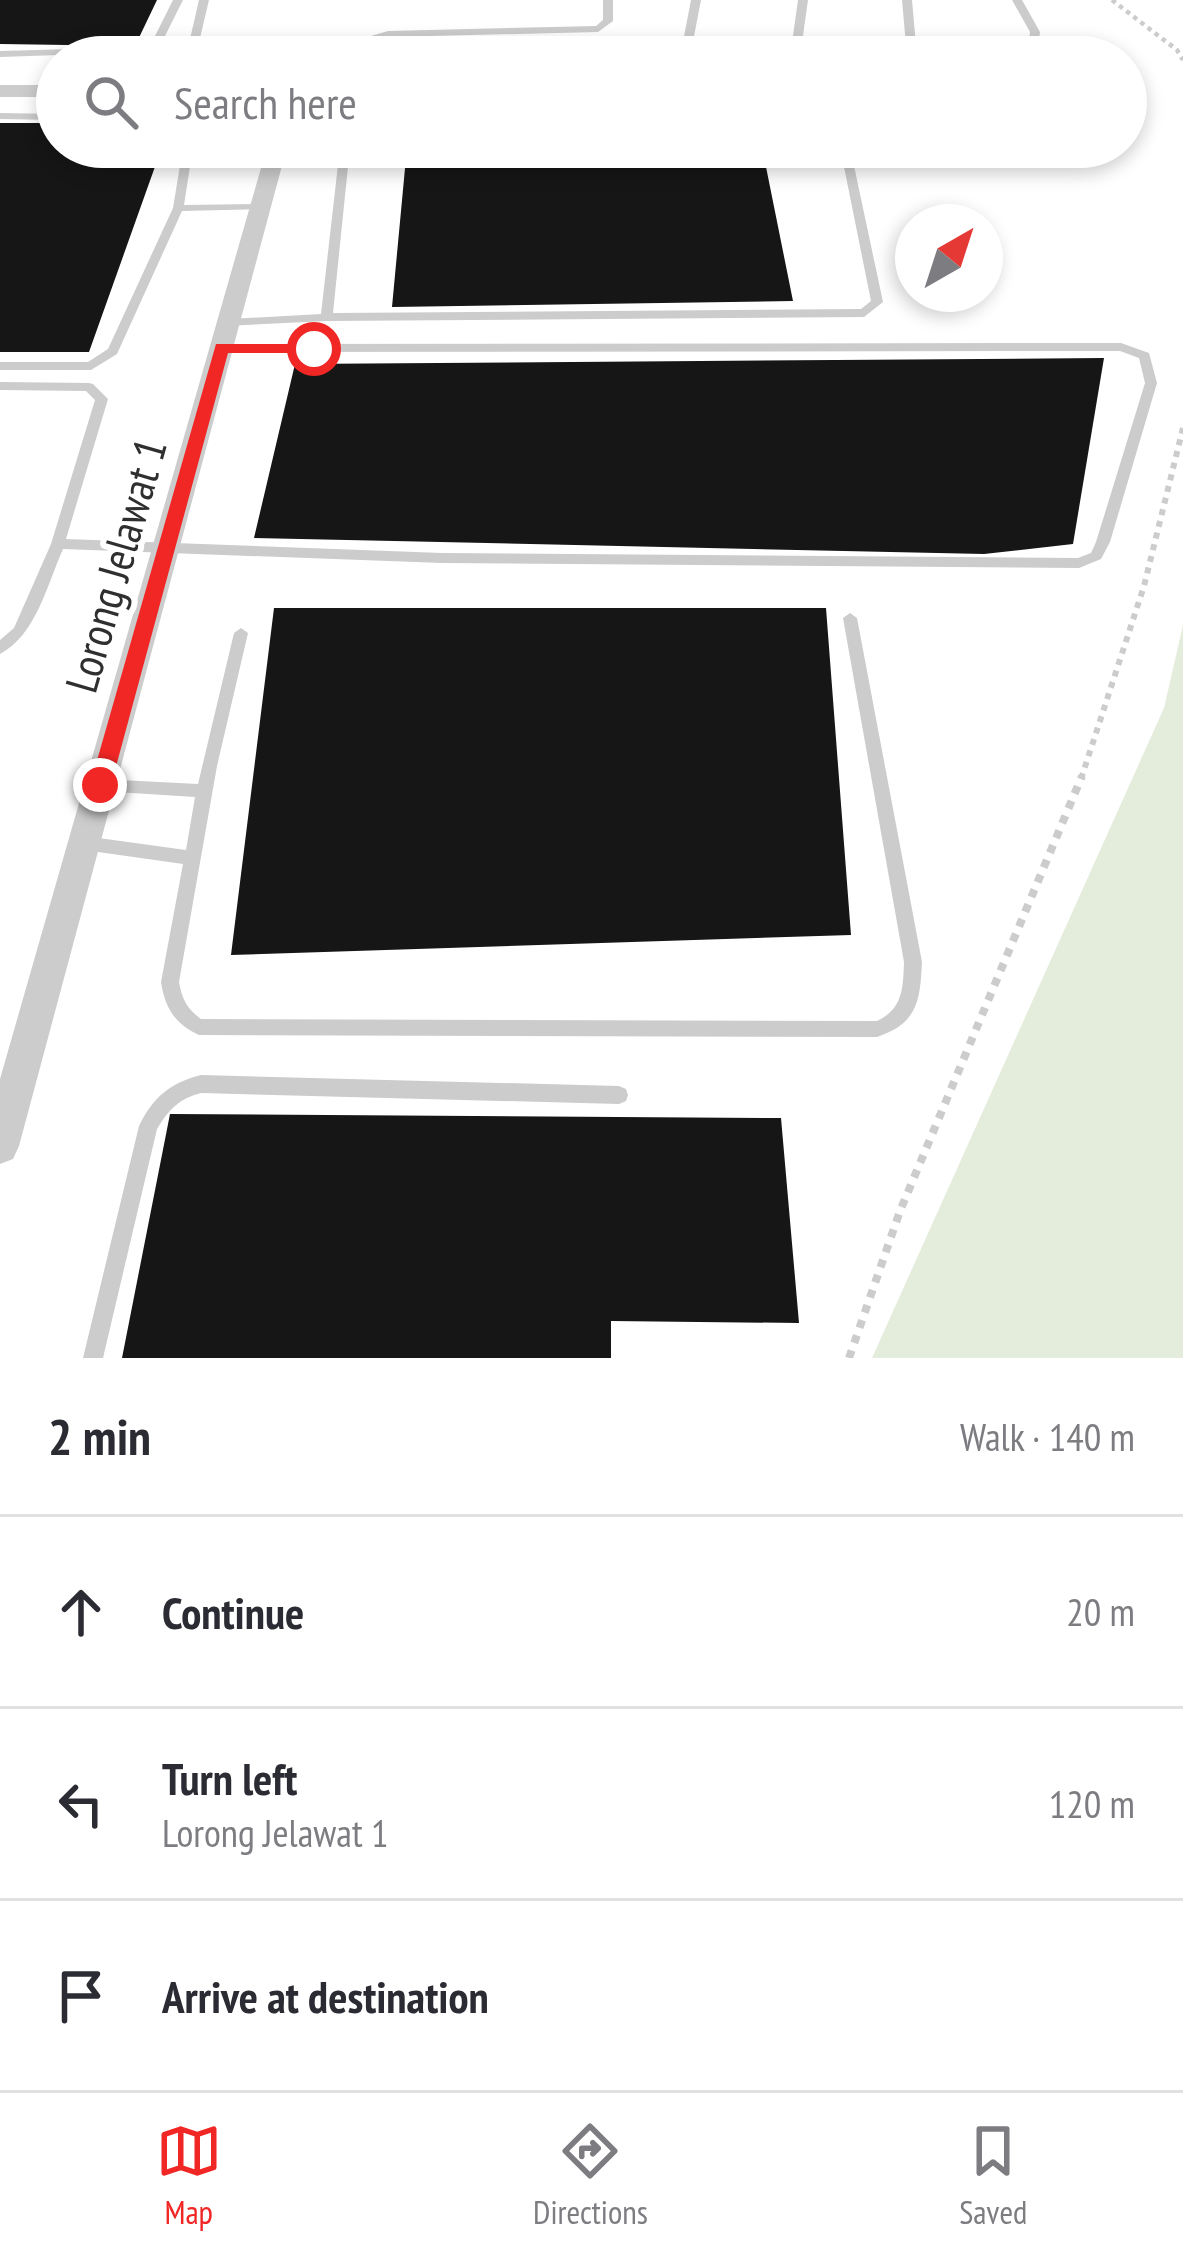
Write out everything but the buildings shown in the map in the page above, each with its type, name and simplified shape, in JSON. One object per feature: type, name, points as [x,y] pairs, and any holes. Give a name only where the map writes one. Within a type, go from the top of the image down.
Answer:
[{"type":"street","points":[[0,91],[36,91]]},
{"type":"street","name":"Lorong Jelawat 1","points":[[0,1146],[271,168]]},
{"type":"lane","points":[[160,36],[178,0]]},
{"type":"lane","points":[[196,36],[204,0]]},
{"type":"lane","points":[[381,36],[598,29],[608,21],[608,0]]},
{"type":"lane","points":[[689,36],[696,0]]},
{"type":"lane","points":[[798,36],[802,0]]},
{"type":"lane","points":[[908,0],[911,36]]},
{"type":"lane","points":[[1017,0],[1035,36]]},
{"type":"lane","points":[[0,54],[36,53]]},
{"type":"lane","points":[[0,116],[36,116]]},
{"type":"lane","points":[[0,366],[92,366],[113,351],[178,208],[185,168]]},
{"type":"lane","points":[[327,317],[343,168]]},
{"type":"lane","points":[[225,335],[327,317],[864,313],[877,302],[849,168]]},
{"type":"lane","points":[[178,208],[261,207]]},
{"type":"lane","points":[[58,544],[442,558],[1078,562],[1096,556],[1103,542],[1151,382],[1145,356],[1121,346],[225,335]]},
{"type":"lane","points":[[0,386],[89,387],[102,399],[58,544],[20,631],[0,649]]},
{"type":"lane","points":[[241,633],[204,791],[170,982],[173,1004],[182,1018],[199,1027],[877,1029],[892,1025],[906,1012],[913,962],[850,618]]},
{"type":"lane","points":[[100,785],[204,791]]},
{"type":"lane","points":[[84,843],[193,858]]},
{"type":"lane","points":[[93,1358],[148,1126],[167,1096],[182,1088],[201,1084],[619,1095]]},
{"type":"path","points":[[1112,0],[1177,50],[1183,60]]},
{"type":"path","points":[[849,1358],[901,1211],[986,998],[1077,791],[1144,586],[1183,428]]},
{"type":"green space","points":[[1183,625],[1183,1358],[872,1358],[1164,708]]},
{"type":"route","points":[[100,785],[222,348],[314,349]]}]
